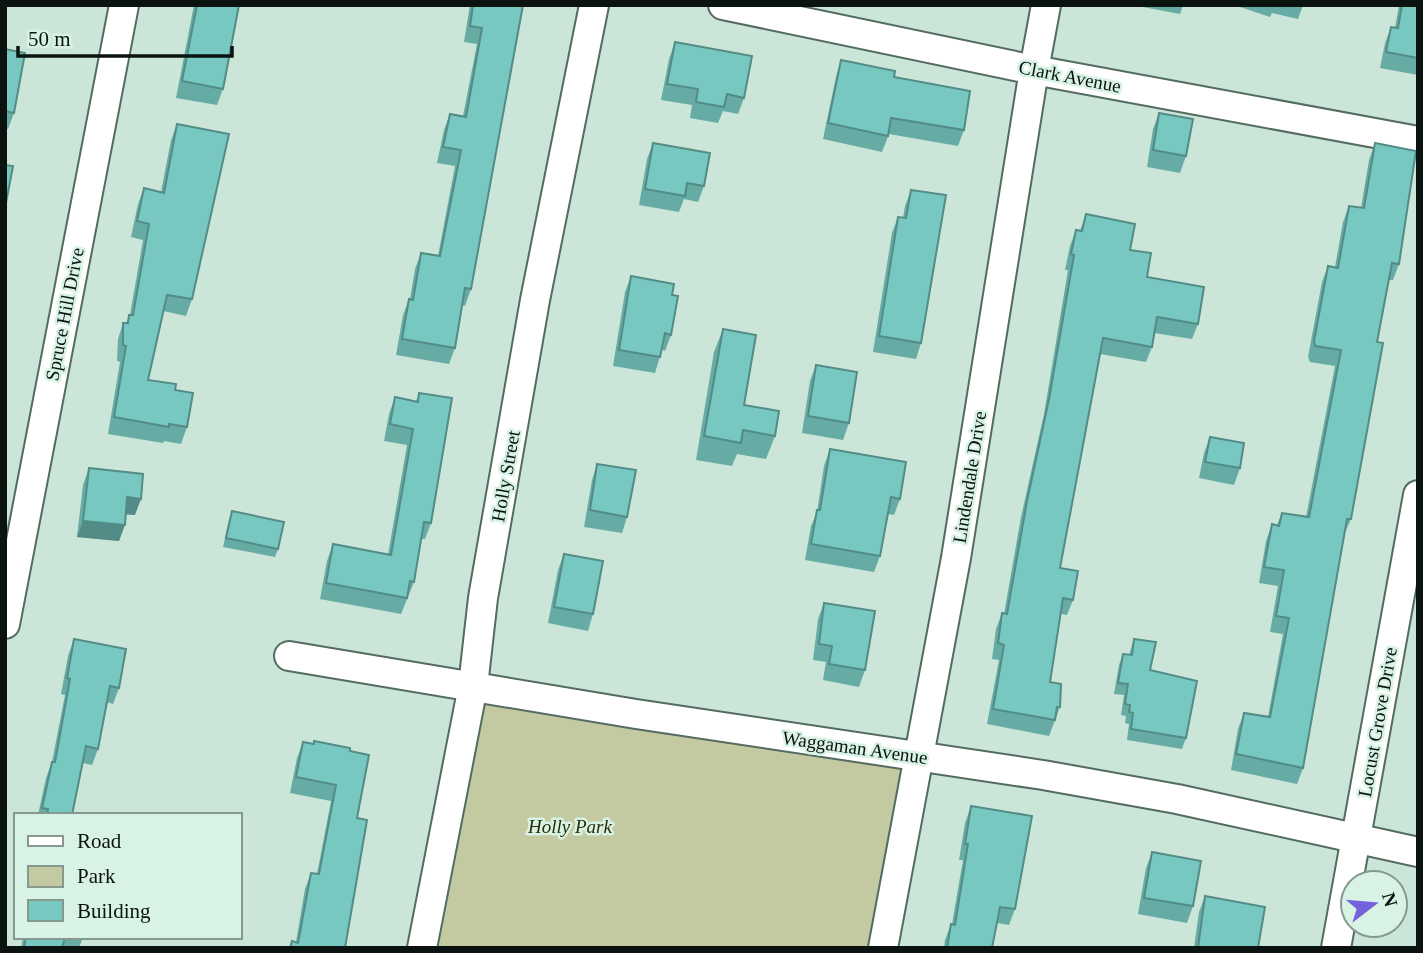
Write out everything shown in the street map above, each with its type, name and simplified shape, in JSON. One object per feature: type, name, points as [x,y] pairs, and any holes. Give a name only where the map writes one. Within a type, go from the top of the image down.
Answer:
[{"type":"street","name":"Spruce Hill Drive","points":[[5,624],[8,589],[124,5]]},
{"type":"street","name":"Holly Street","points":[[422,948],[473,686],[483,598],[531,327],[594,5]]},
{"type":"street","name":"Clark Avenue","points":[[723,5],[1034,70],[1418,141]]},
{"type":"street","name":"Lindendale Drive","points":[[883,948],[958,545],[1046,5]]},
{"type":"street","name":"Locust Grove Drive","points":[[1336,948],[1418,495]]},
{"type":"street","name":"Waggaman Avenue","points":[[289,656],[649,717],[918,756],[1177,799],[1418,852]]},
{"type":"green space","name":"Holly Park","points":[[473,686],[918,756],[883,948],[422,948]]},
{"type":"building","points":[[197,5],[239,5],[223,89],[182,81]]},
{"type":"building","points":[[473,5],[523,5],[471,289],[465,288],[455,348],[402,339],[409,299],[413,300],[421,253],[440,256],[461,150],[443,147],[450,114],[466,117],[482,28],[470,26]]},
{"type":"building","points":[[1402,5],[1418,5],[1418,58],[1386,52],[1391,27],[1398,28]]},
{"type":"building","points":[[675,42],[752,56],[744,98],[727,94],[724,107],[696,102],[698,89],[667,84]]},
{"type":"building","points":[[5,49],[25,53],[14,113],[5,111]]},
{"type":"building","points":[[841,60],[895,71],[894,77],[970,91],[964,130],[891,118],[888,136],[828,123]]},
{"type":"building","points":[[1159,113],[1193,119],[1186,156],[1153,150]]},
{"type":"building","points":[[177,124],[229,134],[192,299],[167,295],[148,380],[176,384],[175,390],[193,393],[187,427],[169,424],[169,427],[114,417],[126,346],[123,345],[123,323],[128,323],[129,315],[133,315],[149,224],[137,221],[144,188],[164,193]]},
{"type":"building","points":[[653,143],[710,153],[704,186],[687,183],[685,196],[645,189]]},
{"type":"building","points":[[1375,143],[1416,151],[1399,264],[1392,263],[1377,342],[1383,343],[1351,519],[1347,519],[1303,768],[1236,754],[1244,713],[1270,717],[1289,618],[1276,616],[1284,570],[1264,567],[1272,524],[1279,526],[1282,513],[1309,517],[1341,350],[1315,346],[1314,341],[1328,266],[1338,268],[1349,206],[1364,208]]},
{"type":"building","points":[[5,165],[13,166],[5,208]]},
{"type":"building","points":[[911,190],[946,195],[921,343],[879,336],[898,217],[906,218]]},
{"type":"building","points":[[1086,214],[1135,224],[1130,250],[1151,253],[1147,277],[1204,287],[1198,324],[1157,317],[1152,347],[1103,338],[1060,568],[1078,571],[1073,600],[1063,598],[1050,682],[1061,684],[1060,707],[1057,707],[1055,720],[993,709],[1004,645],[998,643],[1002,613],[1007,614],[1049,399],[1076,230],[1082,231]]},
{"type":"building","points":[[631,276],[674,284],[672,295],[678,296],[671,335],[665,333],[660,357],[619,350]]},
{"type":"building","points":[[723,329],[756,335],[744,405],[779,411],[775,436],[743,430],[741,443],[704,436]]},
{"type":"building","points":[[816,365],[857,372],[849,423],[808,416]]},
{"type":"building","points":[[419,393],[452,398],[431,523],[424,522],[414,582],[410,581],[407,598],[326,583],[333,544],[391,555],[413,429],[390,424],[395,397],[418,402]]},
{"type":"building","points":[[1210,437],[1244,443],[1240,468],[1205,462]]},
{"type":"building","points":[[830,449],[906,462],[900,499],[891,497],[880,556],[811,544],[817,510],[820,510]]},
{"type":"building","points":[[597,464],[636,470],[627,517],[590,510]]},
{"type":"building","points":[[89,468],[143,474],[141,499],[127,497],[125,525],[83,521]]},
{"type":"building","points":[[232,511],[284,522],[278,549],[226,538]]},
{"type":"building","points":[[564,554],[603,561],[593,614],[554,607]]},
{"type":"building","points":[[824,603],[875,611],[865,670],[829,664],[832,646],[819,644]]},
{"type":"building","points":[[74,639],[126,649],[119,688],[110,686],[98,749],[86,746],[72,813],[47,813],[48,809],[42,808],[52,762],[55,762],[70,679],[67,678]]},
{"type":"building","points":[[1134,639],[1156,642],[1150,670],[1197,681],[1186,738],[1131,729],[1133,713],[1129,712],[1130,705],[1125,704],[1128,684],[1118,683],[1123,654],[1132,655]]},
{"type":"building","points":[[314,741],[369,755],[357,818],[367,820],[345,948],[290,948],[292,941],[298,943],[311,873],[319,874],[336,785],[296,777],[303,742],[314,744]]},
{"type":"building","points":[[971,806],[1032,816],[1015,909],[1000,907],[992,948],[947,948],[951,924],[955,925]]},
{"type":"building","points":[[1152,852],[1201,861],[1193,906],[1144,898]]},
{"type":"building","points":[[1205,896],[1265,907],[1258,948],[1198,948]]},
{"type":"building","points":[[26,939],[64,939],[62,948],[24,948]]}]
